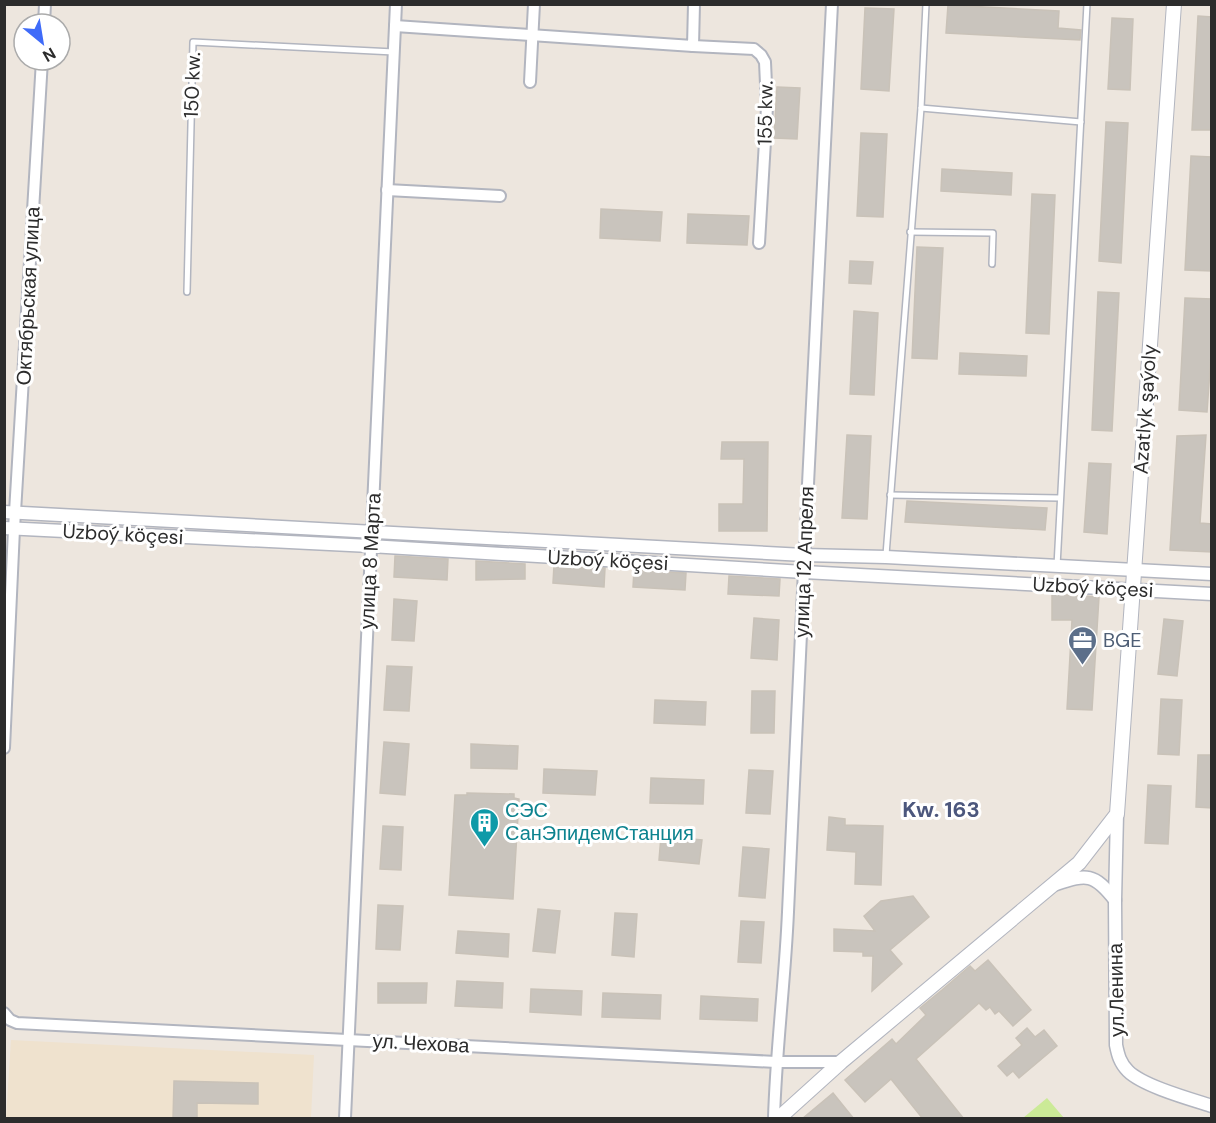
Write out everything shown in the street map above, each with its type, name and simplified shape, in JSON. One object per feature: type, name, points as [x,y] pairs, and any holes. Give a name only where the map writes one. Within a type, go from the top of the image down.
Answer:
[{"type":"main road","name":"Azatlyk şaýoly","points":[[1117,814],[1174,4]]},
{"type":"main road","points":[[779,1119],[841,1062],[1056,884],[1079,863],[1117,814]]},
{"type":"street","name":"улица 8 Марта","points":[[345,1119],[396,4]]},
{"type":"street","points":[[530,82],[534,4]]},
{"type":"street","points":[[693,45],[694,4]]},
{"type":"street","name":"улица 12 Апреля","points":[[774,1119],[776,1062],[786,974],[804,555],[832,4]]},
{"type":"street","name":"155 kw.","points":[[395,26],[754,49],[765,62],[767,107],[759,243]]},
{"type":"street","name":"Октябрьская улица","points":[[4,748],[9,529],[41,72]]},
{"type":"street","points":[[387,190],[500,196]]},
{"type":"street","name":"Uzboý köçesi","points":[[10,512],[804,555],[886,557],[1212,574]]},
{"type":"street","name":"Uzboý köçesi","points":[[9,529],[370,546],[1212,594]]},
{"type":"street","name":"ул.Ленина","points":[[1117,814],[1116,1045],[1119,1059],[1126,1070],[1137,1078],[1212,1106]]},
{"type":"street","points":[[1056,884],[1081,876],[1090,877],[1104,885],[1115,900]]},
{"type":"street","name":"ул. Чехова","points":[[4,1013],[10,1020],[17,1023],[776,1062],[841,1062]]},
{"type":"lane","points":[[886,557],[921,108],[926,4]]},
{"type":"lane","points":[[1057,567],[1087,4]]},
{"type":"lane","name":"150 kw.","points":[[187,292],[193,42],[394,52]]},
{"type":"lane","points":[[921,108],[1081,122]]},
{"type":"lane","points":[[910,232],[993,233],[992,264]]},
{"type":"lane","points":[[890,495],[1060,498]]},
{"type":"shaded area","points":[[11,1040],[314,1055],[311,1118],[6,1118]]},
{"type":"green space","points":[[1047,1098],[1064,1118],[1023,1118]]},
{"type":"building","points":[[948,5],[1059,11],[1058,28],[1081,30],[1080,40],[946,33]]},
{"type":"building","points":[[865,8],[894,9],[889,91],[861,89]]},
{"type":"building","points":[[1198,16],[1212,17],[1212,130],[1192,130]]},
{"type":"building","points":[[1112,18],[1133,19],[1130,90],[1108,89]]},
{"type":"building","points":[[777,87],[800,88],[797,139],[774,138]]},
{"type":"building","points":[[1106,122],[1128,123],[1121,263],[1099,261]]},
{"type":"building","points":[[861,133],[887,134],[883,217],[857,216]]},
{"type":"building","points":[[1191,156],[1212,157],[1212,271],[1185,270]]},
{"type":"building","points":[[942,169],[1012,173],[1011,195],[941,191]]},
{"type":"building","points":[[1032,194],[1055,195],[1049,334],[1026,333]]},
{"type":"building","points":[[601,209],[662,212],[660,241],[600,238]]},
{"type":"building","points":[[688,214],[749,216],[747,245],[687,243]]},
{"type":"building","points":[[917,247],[943,248],[937,359],[912,358]]},
{"type":"building","points":[[850,261],[873,262],[871,284],[849,283]]},
{"type":"building","points":[[1098,292],[1119,293],[1112,431],[1092,430]]},
{"type":"building","points":[[1185,298],[1212,299],[1212,342],[1207,412],[1179,410]]},
{"type":"building","points":[[854,311],[878,313],[874,395],[850,394]]},
{"type":"building","points":[[960,353],[1027,356],[1026,376],[959,374]]},
{"type":"building","points":[[847,435],[871,436],[867,519],[842,518]]},
{"type":"building","points":[[1206,435],[1200,523],[1212,524],[1212,552],[1170,550],[1177,436]]},
{"type":"building","points":[[722,442],[768,442],[767,531],[719,531],[719,504],[743,504],[744,459],[721,459]]},
{"type":"building","points":[[1089,463],[1111,464],[1107,534],[1084,532]]},
{"type":"building","points":[[907,501],[1047,508],[1045,530],[905,522]]},
{"type":"building","points":[[395,556],[448,559],[447,580],[394,577]]},
{"type":"building","points":[[476,561],[525,564],[525,579],[476,580]]},
{"type":"building","points":[[554,565],[605,568],[604,587],[553,583]]},
{"type":"building","points":[[634,570],[686,573],[685,590],[633,587]]},
{"type":"building","points":[[729,576],[780,579],[779,596],[728,594]]},
{"type":"building","name":"BGE","points":[[1052,594],[1099,597],[1092,710],[1067,709],[1072,620],[1052,620]]},
{"type":"building","points":[[394,599],[417,601],[414,641],[392,640]]},
{"type":"building","points":[[754,618],[779,620],[777,660],[751,658]]},
{"type":"building","points":[[1164,619],[1183,621],[1177,676],[1158,674]]},
{"type":"building","points":[[387,666],[412,667],[409,711],[384,710]]},
{"type":"building","points":[[752,691],[775,691],[774,733],[751,733]]},
{"type":"building","points":[[1161,699],[1182,700],[1179,755],[1158,754]]},
{"type":"building","points":[[655,700],[706,702],[705,725],[654,723]]},
{"type":"building","points":[[384,742],[409,744],[405,795],[380,793]]},
{"type":"building","points":[[471,744],[518,746],[517,769],[471,768]]},
{"type":"building","points":[[1198,755],[1212,755],[1212,808],[1196,807]]},
{"type":"building","points":[[544,769],[597,771],[595,795],[543,793]]},
{"type":"building","points":[[749,770],[773,771],[770,814],[746,813]]},
{"type":"building","points":[[651,778],[704,780],[703,804],[650,803]]},
{"type":"building","points":[[1148,785],[1171,786],[1168,844],[1145,843]]},
{"type":"building","name":"СЭС СанЭпидемСтанция","points":[[467,793],[514,794],[514,798],[519,799],[513,899],[449,895],[455,795],[467,795]]},
{"type":"building","points":[[829,817],[845,819],[845,825],[883,826],[881,885],[855,884],[856,852],[827,850]]},
{"type":"building","points":[[383,826],[403,827],[401,870],[380,869]]},
{"type":"building","points":[[661,836],[702,840],[699,864],[659,860]]},
{"type":"building","points":[[743,847],[769,849],[765,898],[739,896]]},
{"type":"building","points":[[913,896],[929,917],[890,950],[902,964],[872,991],[873,956],[863,956],[863,952],[834,951],[834,929],[875,931],[864,916],[881,901]]},
{"type":"building","points":[[378,905],[403,906],[400,950],[376,949]]},
{"type":"building","points":[[538,909],[560,911],[555,953],[533,951]]},
{"type":"building","points":[[615,913],[637,914],[634,957],[612,955]]},
{"type":"building","points":[[741,921],[764,922],[761,963],[738,962]]},
{"type":"building","points":[[458,931],[509,934],[508,957],[456,953]]},
{"type":"building","points":[[988,960],[1031,1010],[1013,1026],[999,1011],[995,1014],[990,1007],[986,1010],[979,1003],[916,1059],[964,1119],[923,1119],[891,1079],[865,1102],[845,1080],[892,1039],[896,1044],[926,1015],[920,1008],[970,966],[975,971]]},
{"type":"building","points":[[457,981],[503,983],[502,1008],[455,1006]]},
{"type":"building","points":[[378,983],[427,983],[426,1003],[378,1003]]},
{"type":"building","points":[[531,989],[582,991],[581,1015],[530,1012]]},
{"type":"building","points":[[603,993],[661,995],[660,1019],[602,1017]]},
{"type":"building","points":[[701,996],[758,999],[757,1021],[700,1019]]},
{"type":"building","points":[[1027,1028],[1035,1037],[1044,1030],[1057,1046],[1019,1078],[1013,1071],[1007,1076],[998,1066],[1022,1045],[1016,1038]]},
{"type":"building","points":[[174,1081],[258,1083],[258,1104],[197,1103],[197,1119],[173,1119]]},
{"type":"building","points":[[833,1093],[854,1119],[802,1119]]},
{"type":"place","name":"BGE","points":[[1082,666]]},
{"type":"place","name":"СЭС СанЭпидемСтанция","points":[[484,848]]},
{"type":"district","name":"Kw. 163","points":[[941,809]]}]
